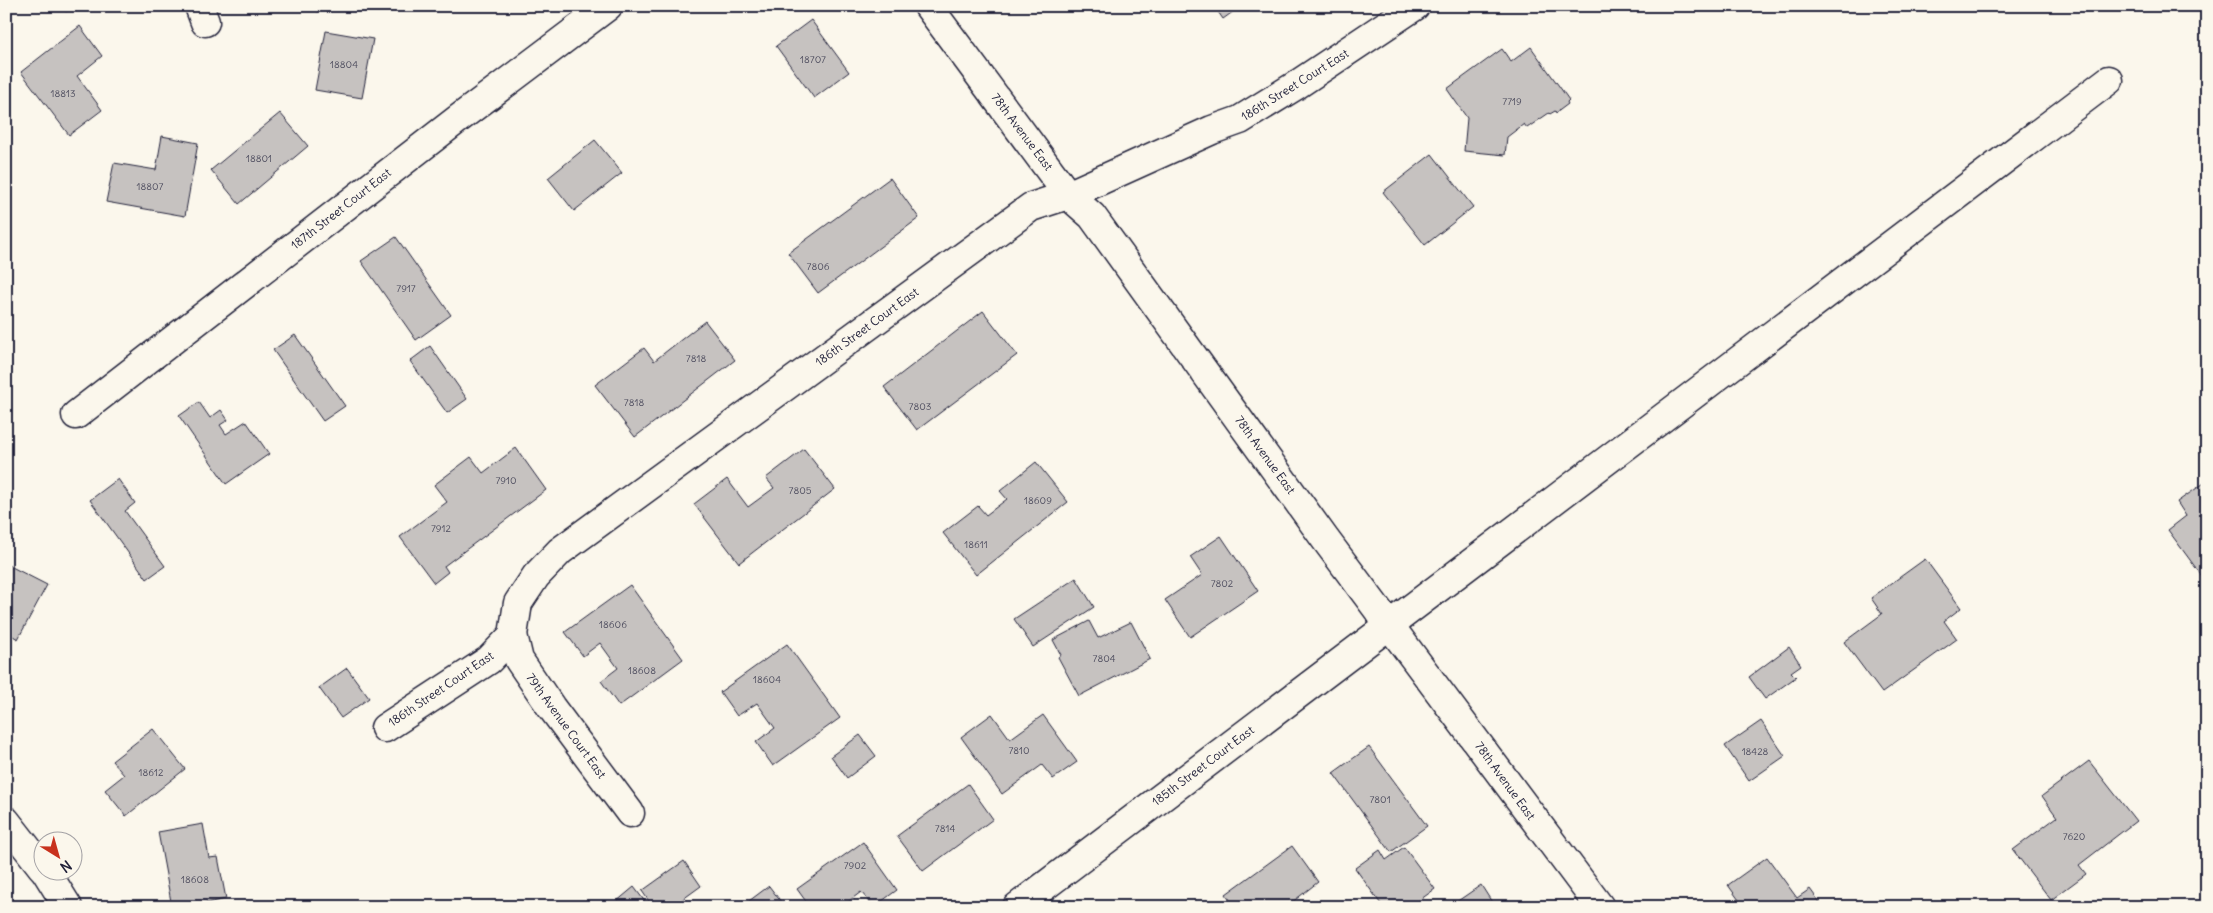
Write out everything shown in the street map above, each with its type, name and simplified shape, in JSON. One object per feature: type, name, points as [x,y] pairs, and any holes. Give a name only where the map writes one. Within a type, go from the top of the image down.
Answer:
[{"type":"street","name":"78th Avenue East","points":[[928,6],[1068,196],[1092,216],[1325,539],[1600,907]]},
{"type":"street","name":"186th Street Court East","points":[[385,728],[489,660],[513,635],[518,604],[536,576],[560,550],[1031,207],[1068,196],[1212,130],[1240,120],[1295,86],[1415,6]]},
{"type":"street","name":"187th Street Court East","points":[[76,414],[596,10]]},
{"type":"street","name":"185th Street Court East","points":[[1017,907],[2109,80]]},
{"type":"street","name":"79th Avenue Court East","points":[[513,635],[519,660],[551,707],[630,813]]},
{"type":"street","points":[[6,821],[32,854]]},
{"type":"street","points":[[51,880],[68,907]]},
{"type":"building","points":[[61,6],[73,6],[66,12]]},
{"type":"building","points":[[315,6],[335,6],[317,12]]},
{"type":"building","points":[[1214,6],[1241,6],[1223,19]]},
{"type":"building","points":[[811,20],[849,72],[814,98],[776,46]]},
{"type":"building","points":[[80,26],[102,56],[77,76],[102,110],[69,135],[21,72]]},
{"type":"building","points":[[326,31],[373,39],[362,98],[315,90]]},
{"type":"building","points":[[1531,47],[1569,100],[1568,104],[1556,113],[1555,111],[1549,113],[1527,128],[1524,124],[1507,137],[1505,155],[1464,151],[1467,118],[1447,89],[1502,49],[1511,62]]},
{"type":"building","points":[[280,113],[308,146],[239,204],[211,170]]},
{"type":"building","points":[[162,136],[198,143],[185,216],[106,202],[114,163],[156,170]]},
{"type":"building","points":[[595,140],[622,173],[574,211],[548,178]]},
{"type":"building","points":[[1432,154],[1473,207],[1425,245],[1383,192]]},
{"type":"building","points":[[890,178],[919,218],[818,293],[788,253]]},
{"type":"building","points":[[396,237],[451,315],[416,340],[361,261]]},
{"type":"building","points":[[983,311],[1017,355],[917,430],[884,387]]},
{"type":"building","points":[[705,321],[735,360],[635,437],[595,385],[644,348],[654,361]]},
{"type":"building","points":[[295,335],[345,406],[323,421],[273,350]]},
{"type":"building","points":[[430,346],[467,399],[447,413],[410,361]]},
{"type":"building","points":[[199,402],[210,418],[221,410],[228,420],[220,425],[226,434],[246,421],[269,454],[226,484],[179,416]]},
{"type":"building","points":[[516,448],[546,490],[444,566],[448,572],[434,583],[400,537],[447,502],[434,485],[471,457],[483,473]]},
{"type":"building","points":[[804,449],[835,489],[739,563],[694,504],[727,479],[748,507],[774,488],[766,478]]},
{"type":"building","points":[[1036,462],[1068,502],[976,575],[943,533],[978,506],[986,515],[1007,499],[1000,491]]},
{"type":"building","points":[[118,479],[135,503],[125,511],[165,566],[147,579],[90,500]]},
{"type":"building","points":[[2207,481],[2207,577],[2204,579],[2168,530],[2186,516],[2177,502]]},
{"type":"building","points":[[1221,536],[1258,591],[1190,637],[1165,600],[1202,575],[1190,557]]},
{"type":"building","points":[[1925,559],[1961,608],[1944,621],[1957,639],[1882,693],[1844,642],[1882,614],[1871,598]]},
{"type":"building","points":[[6,564],[47,585],[18,639],[6,632]]},
{"type":"building","points":[[1076,578],[1094,607],[1033,647],[1014,619]]},
{"type":"building","points":[[630,585],[683,659],[619,706],[601,681],[618,668],[600,643],[583,656],[565,632]]},
{"type":"building","points":[[1089,621],[1098,638],[1131,622],[1150,659],[1079,696],[1058,657],[1061,655],[1053,640]]},
{"type":"building","points":[[787,644],[840,718],[773,766],[756,742],[775,728],[757,703],[737,716],[720,692]]},
{"type":"building","points":[[1789,647],[1801,665],[1791,672],[1796,677],[1765,699],[1749,677]]},
{"type":"building","points":[[347,668],[369,698],[341,718],[319,688]]},
{"type":"building","points":[[992,714],[1010,739],[1043,715],[1077,762],[1053,779],[1042,765],[1002,794],[961,737]]},
{"type":"building","points":[[1761,721],[1785,756],[1749,781],[1725,746]]},
{"type":"building","points":[[153,729],[185,769],[126,816],[105,790],[124,775],[112,761]]},
{"type":"building","points":[[860,735],[876,756],[847,778],[831,756]]},
{"type":"building","points":[[1369,747],[1427,826],[1391,852],[1333,773]]},
{"type":"building","points":[[2089,761],[2136,821],[2079,865],[2086,874],[2051,900],[2013,850],[2057,817],[2042,796]]},
{"type":"building","points":[[968,784],[993,819],[923,871],[897,836]]},
{"type":"building","points":[[203,824],[209,858],[218,857],[226,899],[186,907],[172,907],[158,832]]},
{"type":"building","points":[[863,842],[897,890],[874,907],[861,892],[841,907],[810,907],[797,889]]},
{"type":"building","points":[[1292,846],[1318,882],[1286,907],[1235,907],[1226,894]]},
{"type":"building","points":[[1404,847],[1435,889],[1410,907],[1383,907],[1355,868],[1380,850],[1386,860]]},
{"type":"building","points":[[1767,857],[1797,898],[1810,889],[1823,907],[1744,907],[1728,885]]},
{"type":"building","points":[[684,861],[701,886],[672,907],[653,907],[642,891]]},
{"type":"building","points":[[1481,885],[1495,907],[1449,907]]},
{"type":"building","points":[[769,886],[785,907],[741,907]]},
{"type":"building","points":[[634,887],[649,907],[610,907]]}]
